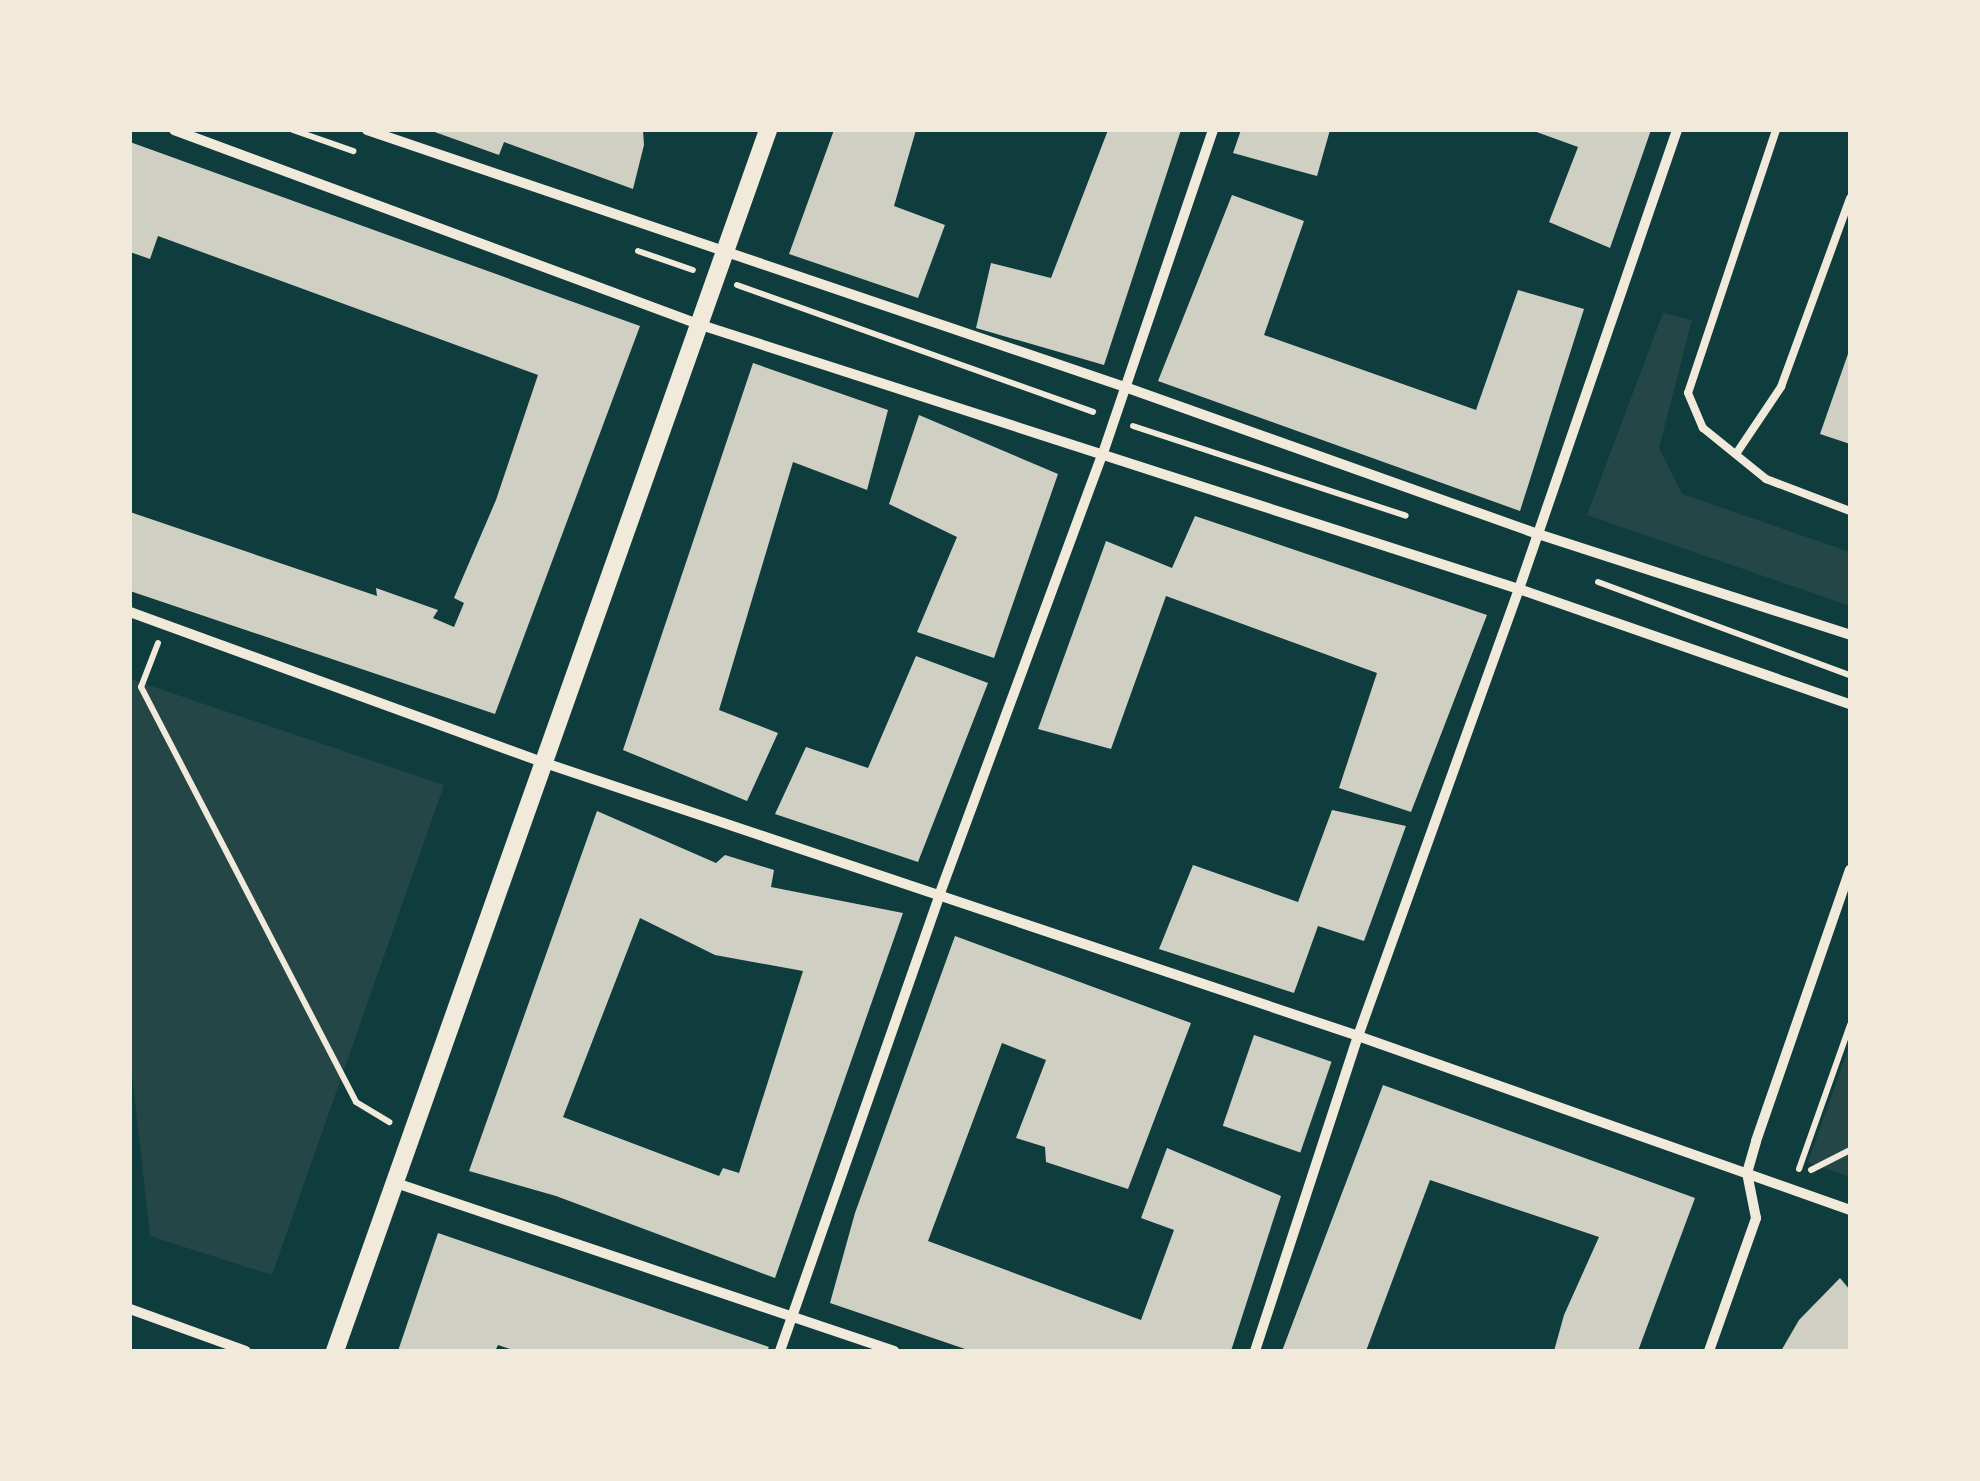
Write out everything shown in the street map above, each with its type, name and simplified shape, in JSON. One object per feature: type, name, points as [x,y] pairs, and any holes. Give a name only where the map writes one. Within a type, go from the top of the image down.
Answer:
[{"type":"street","points":[[174,130],[701,326],[1519,590],[1850,704]]},
{"type":"street","points":[[367,130],[1125,387],[1538,534],[1850,635]]},
{"type":"street","points":[[336,1351],[392,1182],[545,764],[768,130]]},
{"type":"street","points":[[780,1351],[940,894],[1102,456],[1213,130]]},
{"type":"street","points":[[1255,1351],[1358,1036],[1519,590],[1677,130]]},
{"type":"street","points":[[130,612],[545,764],[1358,1036],[1850,1210]]},
{"type":"street","points":[[1709,1351],[1756,1218],[1747,1173],[1850,870]]},
{"type":"street","points":[[392,1182],[894,1351]]},
{"type":"street","points":[[130,1309],[246,1351]]},
{"type":"lane","points":[[1776,130],[1688,393],[1703,428],[1766,479],[1850,511]]},
{"type":"lane","points":[[1736,454],[1781,387],[1850,198]]},
{"type":"path","points":[[293,130],[367,156]]},
{"type":"path","points":[[624,246],[1114,420],[1417,519]]},
{"type":"path","points":[[1584,576],[1850,674]]},
{"type":"path","points":[[166,623],[142,686],[356,1102],[409,1134]]},
{"type":"path","points":[[1791,1189],[1850,1025]]},
{"type":"path","points":[[1800,1166],[1810,1171],[1850,1150]]},
{"type":"shaded area","points":[[1663,313],[1692,320],[1659,448],[1682,494],[1850,552],[1850,606],[1587,515]]},
{"type":"shaded area","points":[[130,679],[444,785],[272,1275],[150,1236],[130,1056]]},
{"type":"shaded area","points":[[1850,1044],[1850,1177],[1808,1162]]},
{"type":"building","points":[[429,130],[643,130],[644,145],[633,189],[504,142],[499,155]]},
{"type":"building","points":[[834,130],[916,130],[894,206],[945,225],[918,298],[789,254]]},
{"type":"building","points":[[1108,130],[1181,130],[1104,365],[976,328],[991,263],[1051,278]]},
{"type":"building","points":[[1241,130],[1330,130],[1317,176],[1233,153]]},
{"type":"building","points":[[1531,130],[1651,130],[1610,248],[1549,222],[1578,147]]},
{"type":"building","points":[[130,142],[640,326],[495,714],[130,591],[130,512],[377,596],[376,588],[438,610],[433,618],[454,627],[464,603],[454,598],[496,500],[538,375],[158,236],[150,259],[130,252]]},
{"type":"building","points":[[1232,195],[1304,221],[1264,335],[1476,410],[1518,290],[1584,309],[1520,511],[1158,381]]},
{"type":"building","points":[[1850,351],[1850,444],[1820,434]]},
{"type":"building","points":[[753,363],[888,410],[867,490],[793,462],[719,710],[778,733],[747,801],[623,750]]},
{"type":"building","points":[[919,415],[1058,474],[994,658],[917,632],[957,537],[889,504]]},
{"type":"building","points":[[1195,516],[1487,615],[1411,812],[1339,788],[1377,673],[1166,596],[1111,749],[1038,729],[1106,541],[1172,568]]},
{"type":"building","points":[[916,656],[988,683],[918,862],[775,814],[806,747],[868,768]]},
{"type":"building","points":[[1332,810],[1406,826],[1364,941],[1318,926],[1294,993],[1159,949],[1193,865],[1298,902]]},
{"type":"building","points":[[597,811],[716,863],[725,855],[774,870],[771,887],[903,913],[775,1278],[556,1196],[469,1171]],"holes":[[[640,918],[715,955],[803,971],[739,1173],[723,1168],[719,1176],[563,1117]]]},
{"type":"building","points":[[955,936],[1191,1023],[1128,1189],[1046,1162],[1045,1147],[1016,1138],[1046,1060],[1002,1043],[928,1241],[1141,1320],[1174,1230],[1141,1218],[1167,1148],[1281,1196],[1231,1351],[971,1351],[830,1303],[855,1213]]},
{"type":"building","points":[[1254,1035],[1332,1062],[1300,1152],[1223,1126]]},
{"type":"building","points":[[1383,1085],[1695,1198],[1638,1351],[1554,1351],[1564,1315],[1599,1237],[1430,1180],[1366,1351],[1282,1351]]},
{"type":"building","points":[[438,1233],[769,1347],[767,1351],[516,1351],[498,1345],[495,1351],[398,1351]]},
{"type":"building","points":[[1840,1278],[1850,1290],[1850,1351],[1781,1351],[1799,1320]]}]
